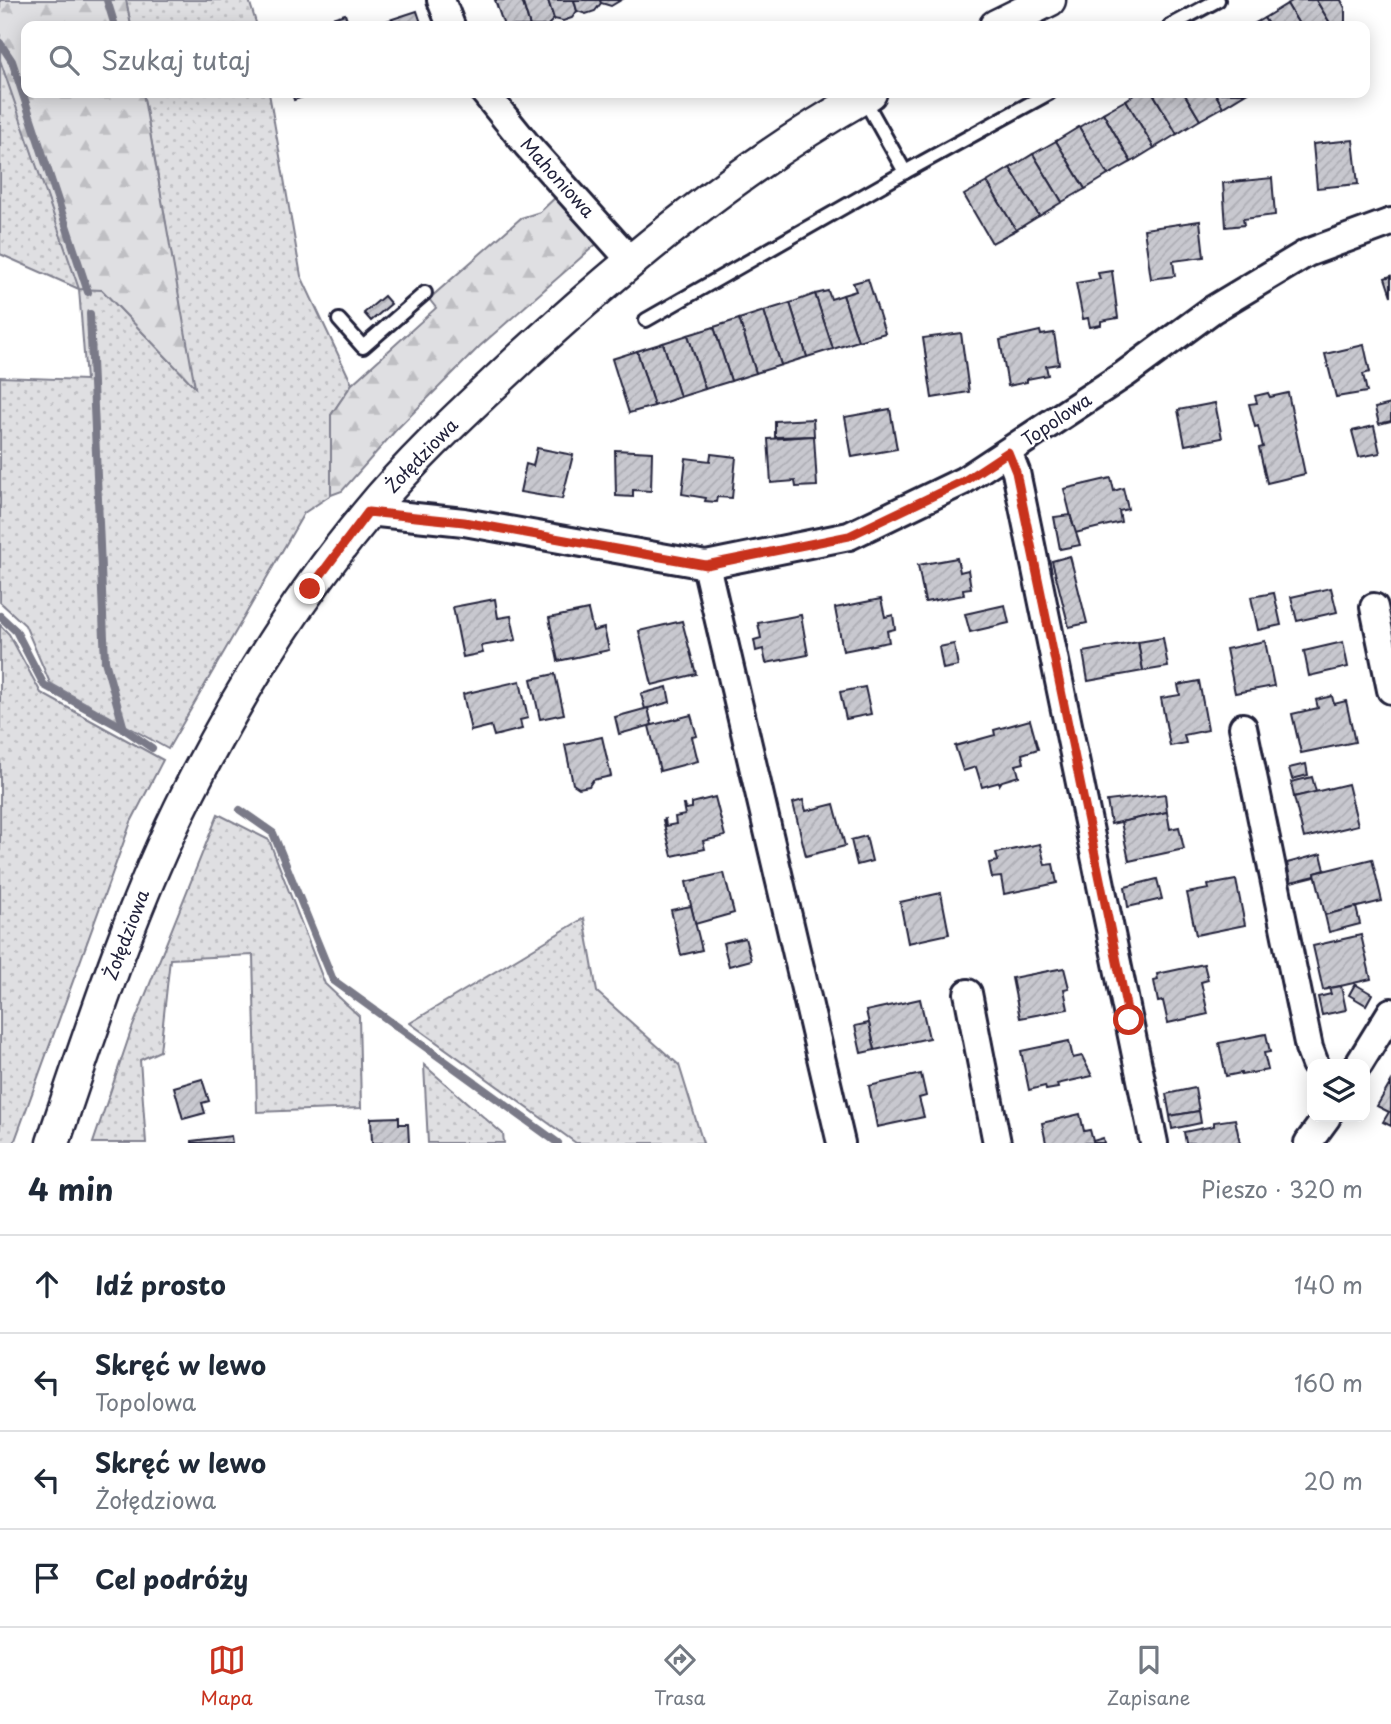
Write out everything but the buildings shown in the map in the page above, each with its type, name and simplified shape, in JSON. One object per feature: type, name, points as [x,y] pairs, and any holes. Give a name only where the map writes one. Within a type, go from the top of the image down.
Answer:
[{"type":"street","points":[[441,0],[448,21]]},
{"type":"street","points":[[1006,21],[1049,0]]},
{"type":"street","name":"Mahoniowa","points":[[489,98],[519,136],[631,261]]},
{"type":"street","name":"Żołędziowa","points":[[53,1143],[118,955],[151,873],[190,790],[225,723],[281,633],[368,512],[478,399],[631,261],[729,184],[861,98]]},
{"type":"street","name":"Topolowa","points":[[368,512],[464,522],[706,565],[849,536],[964,481],[1125,374],[1212,310],[1307,253],[1391,222]]},
{"type":"street","points":[[1008,452],[1016,472],[1154,1143]]},
{"type":"street","points":[[706,565],[841,1143]]},
{"type":"street","points":[[1374,607],[1391,690]]},
{"type":"street","points":[[1243,727],[1313,1059]]},
{"type":"street","points":[[968,993],[997,1143]]},
{"type":"street","points":[[1362,1059],[1391,1012]]},
{"type":"street","points":[[1308,1143],[1323,1122]]},
{"type":"lane","points":[[1179,21],[1218,0]]},
{"type":"lane","points":[[868,98],[905,172]]},
{"type":"lane","points":[[646,320],[1040,98]]},
{"type":"lane","points":[[339,320],[363,347],[425,293]]},
{"type":"green space","points":[[0,0],[126,0],[130,21],[21,21],[21,98],[144,98],[195,387],[102,290],[79,289],[0,60]]},
{"type":"green space","points":[[126,0],[249,0],[255,21],[130,21]]},
{"type":"green space","points":[[0,60],[102,290],[194,386],[144,98],[270,98],[301,276],[352,384],[331,415],[331,495],[304,513],[168,749],[50,683],[25,625],[0,602],[0,377],[86,380],[79,289],[0,254]]},
{"type":"green space","points":[[559,194],[601,240],[480,346],[396,430],[342,491],[331,495],[331,415],[352,384],[436,308],[429,299],[521,218],[540,212]]},
{"type":"green space","points":[[0,625],[9,634],[41,693],[163,760],[131,822],[14,1143],[0,1143]]},
{"type":"green space","points":[[218,814],[269,840],[325,984],[359,1016],[361,1108],[257,1112],[253,955],[170,959],[160,1051],[140,1060],[146,1143],[93,1143],[131,1031]]},
{"type":"green space","points":[[584,918],[597,992],[679,1065],[703,1143],[576,1143],[410,1023]]},
{"type":"green space","points":[[424,1065],[503,1134],[504,1143],[428,1143]]},
{"type":"waterway","points":[[107,0],[113,21]]},
{"type":"waterway","points":[[0,43],[12,61],[21,88]]},
{"type":"waterway","points":[[24,98],[88,292]]},
{"type":"waterway","points":[[90,314],[105,661],[124,729],[152,748]]},
{"type":"waterway","points":[[0,616],[16,631],[44,685],[124,729]]},
{"type":"waterway","points":[[240,810],[273,833],[333,980],[558,1143]]},
{"type":"route","points":[[310,589],[368,512],[464,522],[706,565],[849,536],[964,481],[1008,452],[1016,472],[1129,1020]]}]
